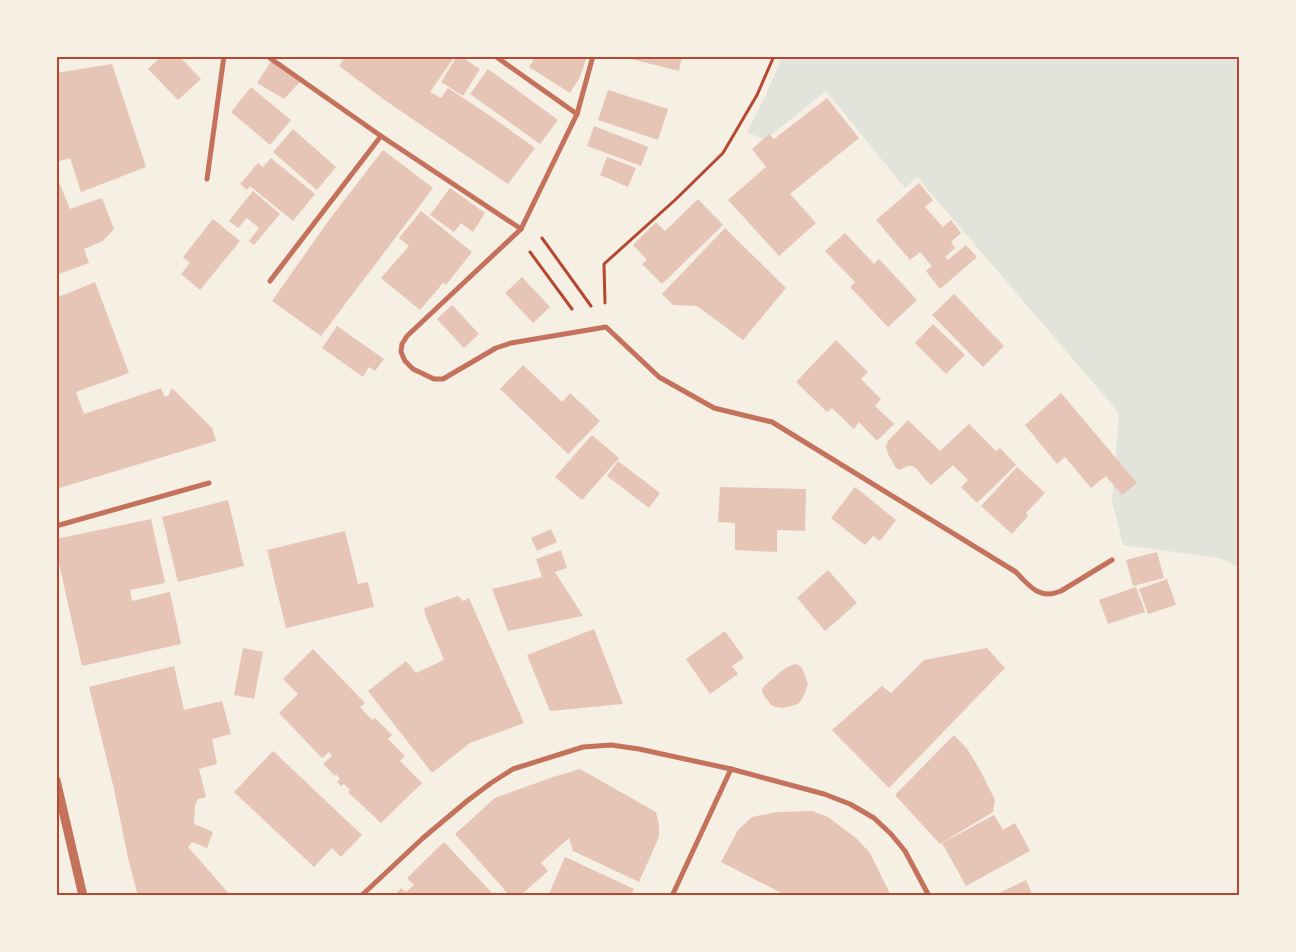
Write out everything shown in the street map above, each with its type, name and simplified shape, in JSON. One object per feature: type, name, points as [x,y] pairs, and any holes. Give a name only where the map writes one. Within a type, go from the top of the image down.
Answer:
[{"type":"street","points":[[207,180],[224,56]]},
{"type":"street","points":[[267,56],[381,136],[521,229]]},
{"type":"street","points":[[495,56],[577,114]]},
{"type":"street","points":[[593,56],[577,114],[521,229],[407,336],[402,344],[401,352],[404,361],[413,369],[434,379],[443,379],[496,348],[511,343],[606,327],[659,377],[714,408],[772,422],[1016,572],[1037,592],[1053,594],[1061,591],[1112,560]]},
{"type":"street","points":[[270,281],[381,136]]},
{"type":"street","points":[[56,526],[209,482]]},
{"type":"street","points":[[361,896],[423,838],[491,782],[513,769],[583,747],[611,745],[639,749],[731,770],[824,794],[850,804],[874,818],[891,834],[905,851],[929,896]]},
{"type":"street","points":[[672,896],[731,770]]},
{"type":"street","points":[[56,780],[83,896]]},
{"type":"path","points":[[606,327],[604,264],[675,200],[722,153],[757,95],[774,56]]},
{"type":"path","points":[[526,217],[606,327]]},
{"type":"path","points":[[516,233],[588,330]]},
{"type":"shaded area","points":[[783,56],[1240,56],[1240,568],[1220,558],[1123,545],[1112,501],[1119,413],[917,177],[905,188],[826,91],[765,140],[747,132]]},
{"type":"building","points":[[162,56],[179,56],[201,79],[178,100],[148,69]]},
{"type":"building","points":[[346,56],[455,56],[430,92],[441,98],[448,88],[535,148],[508,184],[386,101],[339,66]]},
{"type":"building","points":[[457,56],[480,69],[463,96],[441,82]]},
{"type":"building","points":[[536,56],[587,56],[580,77],[570,93],[529,67]]},
{"type":"building","points":[[627,56],[682,56],[679,71],[627,58]]},
{"type":"building","points":[[272,60],[300,82],[284,99],[257,83]]},
{"type":"building","points":[[112,64],[146,167],[81,192],[70,158],[56,162],[56,73]]},
{"type":"building","points":[[488,69],[558,120],[540,144],[470,94]]},
{"type":"building","points":[[251,87],[291,120],[270,145],[231,112]]},
{"type":"building","points":[[608,90],[668,109],[658,140],[598,120]]},
{"type":"building","points":[[827,98],[859,138],[790,194],[816,223],[779,256],[728,200],[766,167],[752,149],[769,134],[774,139]]},
{"type":"building","points":[[594,126],[648,147],[641,166],[587,146]]},
{"type":"building","points":[[293,129],[336,167],[317,190],[273,152]]},
{"type":"building","points":[[383,150],[433,188],[321,336],[272,301],[329,220]]},
{"type":"building","points":[[607,157],[636,168],[628,187],[600,175]]},
{"type":"building","points":[[271,158],[315,194],[293,221],[250,186],[247,190],[240,184],[258,163],[263,167]]},
{"type":"building","points":[[56,175],[70,209],[102,198],[114,229],[103,241],[84,249],[89,263],[56,275]]},
{"type":"building","points":[[919,183],[933,200],[925,207],[943,227],[951,220],[961,233],[951,242],[955,248],[945,257],[948,260],[966,245],[977,257],[940,289],[926,271],[932,266],[920,252],[910,260],[876,220]]},
{"type":"building","points":[[450,188],[485,213],[473,232],[461,223],[454,232],[430,215]]},
{"type":"building","points":[[253,191],[280,214],[254,245],[249,241],[259,228],[247,218],[238,228],[229,221]]},
{"type":"building","points":[[698,199],[723,225],[662,284],[642,264],[647,260],[633,245],[656,222],[665,231]]},
{"type":"building","points":[[421,211],[472,252],[446,285],[443,283],[420,310],[381,278],[409,246],[399,238]]},
{"type":"building","points":[[213,219],[240,241],[200,290],[181,274],[190,263],[183,257]]},
{"type":"building","points":[[725,228],[786,288],[743,340],[697,306],[673,305],[662,294]]},
{"type":"building","points":[[845,233],[874,264],[879,259],[917,300],[888,327],[850,287],[855,282],[825,251]]},
{"type":"building","points":[[522,277],[550,307],[533,323],[505,293]]},
{"type":"building","points":[[95,282],[129,373],[76,392],[84,414],[161,388],[164,396],[168,396],[172,388],[212,428],[216,441],[56,489],[56,298]]},
{"type":"building","points":[[954,294],[1004,346],[983,367],[932,315]]},
{"type":"building","points":[[452,305],[479,334],[464,348],[437,319]]},
{"type":"building","points":[[933,324],[965,355],[946,374],[915,343]]},
{"type":"building","points":[[337,326],[384,359],[375,371],[369,367],[363,377],[322,348]]},
{"type":"building","points":[[836,340],[868,372],[861,379],[881,399],[875,406],[894,424],[877,441],[859,422],[854,429],[832,408],[827,412],[796,382]]},
{"type":"building","points":[[523,365],[562,402],[570,393],[600,421],[568,454],[500,389]]},
{"type":"building","points":[[1061,393],[1137,483],[1122,495],[1106,476],[1091,488],[1065,457],[1057,464],[1025,425]]},
{"type":"building","points":[[908,420],[940,451],[969,424],[996,451],[1000,448],[1016,465],[977,503],[961,487],[968,480],[953,465],[931,485],[912,466],[899,470],[896,468],[888,454],[886,446],[888,441]]},
{"type":"building","points":[[592,435],[619,458],[582,500],[555,477]]},
{"type":"building","points":[[618,461],[660,493],[649,508],[607,476]]},
{"type":"building","points":[[1017,467],[1045,493],[1026,513],[1028,516],[1012,534],[981,506]]},
{"type":"building","points":[[720,487],[806,489],[805,531],[777,530],[777,552],[735,550],[735,523],[718,522]]},
{"type":"building","points":[[855,487],[896,520],[880,541],[873,536],[865,545],[831,518]]},
{"type":"building","points":[[228,500],[244,566],[178,582],[162,517]]},
{"type":"building","points":[[151,519],[165,583],[130,590],[132,601],[170,592],[181,644],[82,666],[56,550],[56,539]]},
{"type":"building","points":[[551,529],[557,542],[537,551],[531,538]]},
{"type":"building","points":[[345,531],[358,584],[368,582],[374,607],[286,628],[267,550]]},
{"type":"building","points":[[561,550],[567,568],[555,572],[583,616],[508,631],[492,589],[542,577],[536,559]]},
{"type":"building","points":[[1157,552],[1164,578],[1133,586],[1126,560]]},
{"type":"building","points":[[828,570],[857,603],[825,631],[797,598]]},
{"type":"building","points":[[1167,579],[1176,605],[1148,614],[1139,589]]},
{"type":"building","points":[[1136,587],[1145,612],[1108,624],[1099,600]]},
{"type":"building","points":[[458,596],[463,601],[469,598],[524,723],[470,743],[432,773],[368,691],[406,661],[416,673],[444,660],[424,608]]},
{"type":"building","points":[[594,629],[623,704],[550,711],[527,655]]},
{"type":"building","points":[[725,631],[744,658],[732,666],[738,674],[710,694],[686,659]]},
{"type":"building","points":[[243,648],[263,652],[254,699],[234,695]]},
{"type":"building","points":[[987,648],[1005,668],[889,788],[832,730],[882,686],[891,693],[924,660]]},
{"type":"building","points":[[313,649],[365,703],[360,707],[372,720],[375,718],[392,735],[388,739],[405,756],[400,761],[422,783],[381,823],[348,792],[350,790],[344,784],[341,786],[337,782],[340,779],[323,764],[332,756],[329,752],[322,758],[279,713],[298,694],[283,679]]},
{"type":"building","points":[[797,664],[802,668],[808,684],[802,699],[798,704],[783,708],[771,705],[763,694],[764,686],[784,669]]},
{"type":"building","points":[[174,666],[184,710],[222,701],[231,734],[212,739],[217,764],[199,769],[206,797],[198,799],[195,805],[194,824],[213,832],[207,848],[192,842],[188,847],[231,896],[138,896],[128,858],[114,789],[89,687]]},
{"type":"building","points":[[954,735],[968,750],[995,800],[993,812],[940,844],[895,795]]},
{"type":"building","points":[[273,751],[362,835],[341,857],[332,848],[314,867],[234,792]]},
{"type":"building","points":[[580,769],[656,812],[659,837],[639,882],[573,851],[569,838],[541,863],[548,871],[520,896],[510,896],[455,834],[495,798]]},
{"type":"building","points":[[812,811],[828,817],[857,839],[870,853],[891,896],[787,896],[721,862],[738,830],[752,817],[777,812]]},
{"type":"building","points":[[994,815],[1003,830],[1015,823],[1030,851],[966,886],[942,843]]},
{"type":"building","points":[[444,842],[495,896],[394,896],[401,888],[406,892],[414,885],[407,878]]},
{"type":"building","points":[[565,857],[634,889],[631,896],[548,896]]},
{"type":"building","points":[[1026,880],[1033,896],[993,896]]}]
